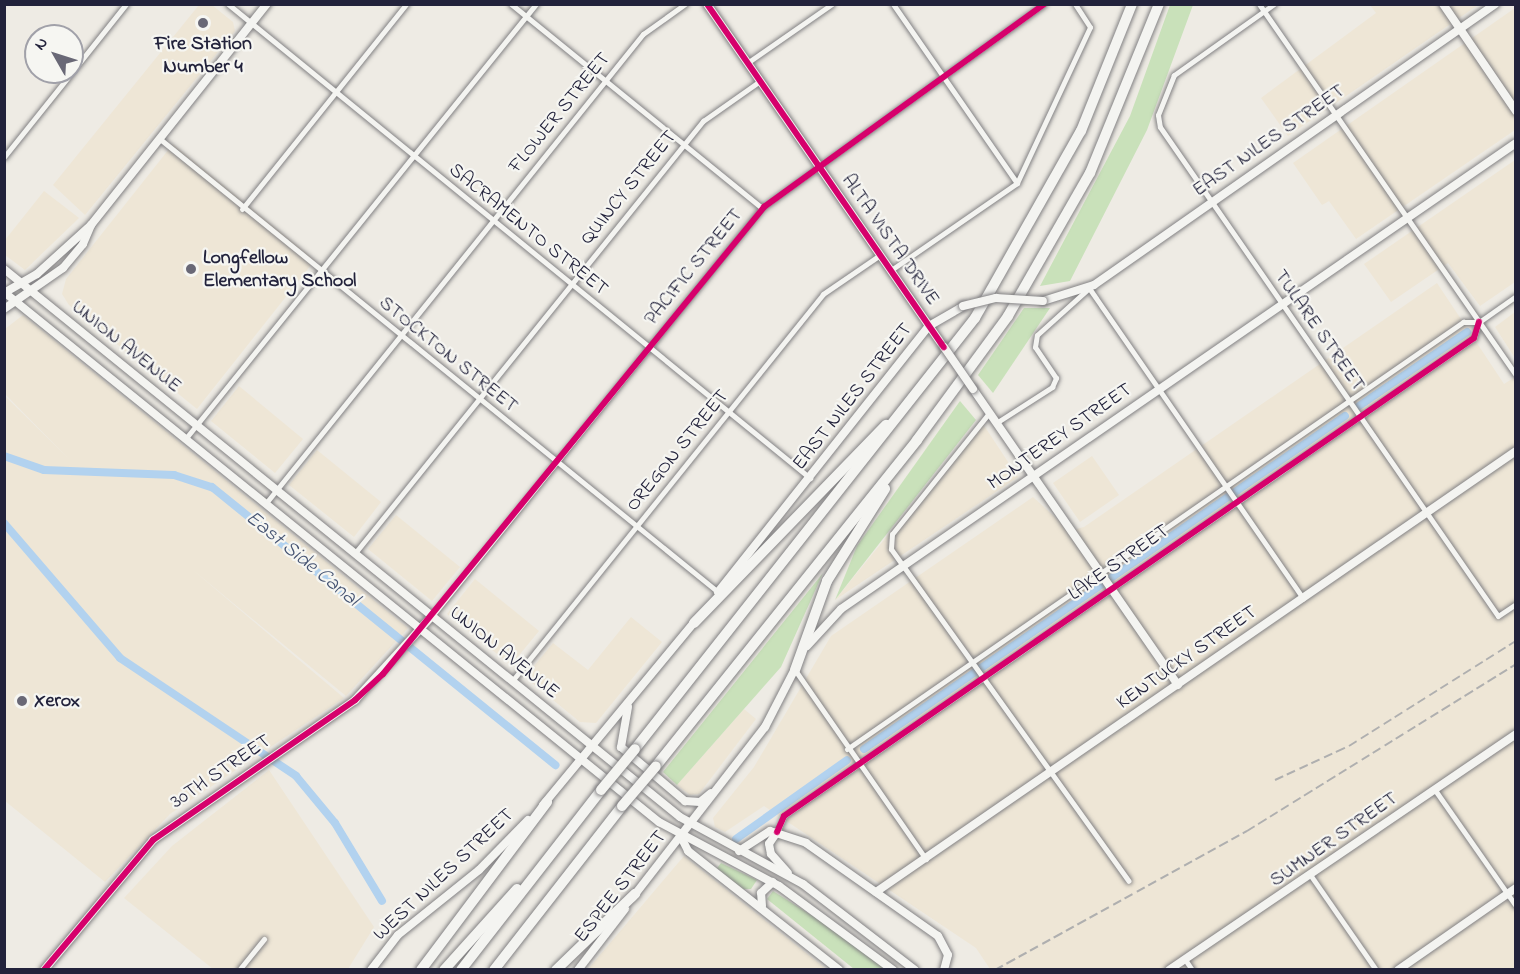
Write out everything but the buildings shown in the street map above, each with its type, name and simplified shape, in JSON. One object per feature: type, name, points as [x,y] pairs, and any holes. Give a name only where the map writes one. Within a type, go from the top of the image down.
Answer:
[{"type":"highway","points":[[461,969],[601,790],[912,404],[975,318],[1036,217],[1081,131],[1132,4]]},
{"type":"highway","points":[[494,969],[622,806],[917,440],[1008,316],[1065,220],[1114,121],[1159,4]]},
{"type":"highway","points":[[694,623],[912,404]]},
{"type":"highway","points":[[795,670],[827,581],[917,440]]},
{"type":"highway","points":[[421,969],[547,802]]},
{"type":"highway","points":[[444,969],[502,901],[531,878]]},
{"type":"highway","points":[[556,969],[635,894]]},
{"type":"highway","points":[[499,969],[513,945]]},
{"type":"main road","name":"UNION AVENUE","points":[[4,269],[512,681],[681,837],[773,882],[892,969]]},
{"type":"main road","name":"UNION AVENUE","points":[[5,292],[421,629],[588,753],[691,825],[793,878],[915,969]]},
{"type":"main road","points":[[777,832],[769,844],[771,854],[793,878]]},
{"type":"main road","points":[[762,906],[761,892],[773,882]]},
{"type":"street","points":[[84,57],[126,4]]},
{"type":"street","name":"SACRAMENTO STREET","points":[[228,4],[413,157],[810,478]]},
{"type":"street","points":[[5,292],[21,283],[91,225],[267,4]]},
{"type":"street","points":[[242,209],[406,4]]},
{"type":"street","points":[[511,4],[762,208]]},
{"type":"street","points":[[186,438],[536,4]]},
{"type":"street","name":"FLOWER STREET","points":[[266,503],[643,34],[685,4]]},
{"type":"street","name":"ALTA VISTA DRIVE","points":[[707,4],[1178,684]]},
{"type":"street","points":[[747,63],[832,4]]},
{"type":"street","points":[[893,4],[1017,183]]},
{"type":"street","name":"PACIFIC STREET","points":[[432,616],[762,208],[1044,4]]},
{"type":"street","points":[[891,270],[1017,183],[1090,27],[1075,4]]},
{"type":"street","points":[[1259,4],[1334,116],[1515,375]]},
{"type":"street","points":[[1264,12],[1274,4]]},
{"type":"street","points":[[1443,4],[1515,111]]},
{"type":"street","name":"EAST NILES STREET","points":[[588,753],[810,478],[929,326],[963,306],[996,298],[1043,301],[1089,288],[1496,4]]},
{"type":"street","name":"TULARE STREET","points":[[1264,12],[1174,75],[1158,121],[1498,616],[1515,604]]},
{"type":"street","name":"QUINCY STREET","points":[[355,553],[683,144],[703,121],[760,81]]},
{"type":"street","points":[[4,156],[62,84]]},
{"type":"street","name":"STOCKTON STREET","points":[[160,139],[242,209],[718,592]]},
{"type":"street","name":"MONTEREY STREET","points":[[691,825],[765,727],[795,670],[829,619],[902,566],[1515,143]]},
{"type":"street","points":[[4,309],[32,292],[63,268],[83,244],[91,225]]},
{"type":"street","name":"OREGON STREET","points":[[512,681],[823,294],[880,255]]},
{"type":"street","points":[[996,423],[1052,387],[1056,378],[1035,347],[1037,335],[1089,288],[1303,598]]},
{"type":"street","name":"LAKE STREET","points":[[847,749],[1463,322],[1479,322],[1515,296]]},
{"type":"street","name":"LAKE STREET","points":[[777,832],[784,816],[1474,338],[1479,322]]},
{"type":"street","points":[[989,413],[896,529],[889,544],[902,566],[1128,881]]},
{"type":"street","name":"KENTUCKY STREET","points":[[876,892],[1515,451]]},
{"type":"street","name":"30TH STREET","points":[[44,969],[153,840],[355,700],[402,653],[432,616]]},
{"type":"street","points":[[795,670],[847,749],[926,859]]},
{"type":"street","points":[[629,702],[621,747],[685,801],[700,802],[727,778]]},
{"type":"street","name":"SUMNER STREET","points":[[1169,969],[1186,962],[1515,734]]},
{"type":"street","name":"WEST NILES STREET","points":[[371,969],[398,935],[479,870],[547,802],[588,753]]},
{"type":"street","points":[[1435,790],[1515,906]]},
{"type":"street","name":"ESPEE STREET","points":[[578,969],[691,825]]},
{"type":"street","points":[[739,851],[770,831],[806,843],[939,936],[948,955],[944,969]]},
{"type":"street","name":"UNION AVENUE","points":[[681,837],[688,851],[762,906],[839,969]]},
{"type":"street","points":[[1311,876],[1376,969]]},
{"type":"street","points":[[1398,969],[1515,888]]},
{"type":"street","points":[[239,969],[264,939]]},
{"type":"street","points":[[1186,962],[1192,969]]},
{"type":"shaded area","points":[[199,5],[212,5],[233,22],[235,31],[85,215],[53,185]]},
{"type":"shaded area","points":[[1370,5],[1478,5],[1288,136],[1261,98],[1376,13]]},
{"type":"shaded area","points":[[1515,8],[1515,130],[1356,239],[1329,201],[1322,205],[1293,163]]},
{"type":"shaded area","name":"Longfellow Elementary School","points":[[173,144],[315,260],[197,409],[69,305],[62,294],[66,279]]},
{"type":"shaded area","points":[[1515,160],[1515,282],[1480,306],[1448,263],[1391,302],[1364,264]]},
{"type":"shaded area","points":[[44,191],[79,218],[25,270],[5,255],[5,240]]},
{"type":"shaded area","points":[[1437,283],[1504,384],[1515,377],[1515,969],[990,969],[976,948],[764,806],[725,832],[715,827],[713,818],[754,767],[831,636],[1033,497],[1070,531],[1084,527]]},
{"type":"shaded area","points":[[1515,312],[1515,358],[1495,327]]},
{"type":"shaded area","points":[[23,315],[408,628],[346,696],[193,570],[344,698],[170,814],[105,882],[5,801],[5,396],[70,460],[5,394],[5,329]]},
{"type":"shaded area","points":[[239,386],[303,439],[275,473],[211,421]]},
{"type":"shaded area","points":[[981,421],[1018,477],[835,600]]},
{"type":"shaded area","points":[[317,450],[381,502],[354,537],[289,485]]},
{"type":"shaded area","points":[[1092,456],[1119,495],[1080,522],[1053,483]]},
{"type":"shaded area","points":[[396,515],[460,567],[432,601],[368,549]]},
{"type":"shaded area","points":[[475,579],[539,631],[511,665],[447,614]]},
{"type":"shaded area","points":[[631,617],[662,642],[596,723],[580,722],[525,677],[553,643],[588,670]]},
{"type":"shaded area","points":[[744,709],[756,719],[699,794],[690,795],[677,785]]},
{"type":"shaded area","points":[[269,770],[374,927],[348,969],[213,969],[124,898],[172,846]]},
{"type":"shaded area","points":[[684,856],[825,968],[825,969],[588,969]]},
{"type":"green space","points":[[1170,5],[1193,5],[1147,130],[1070,281],[1040,286],[1130,116]]},
{"type":"green space","points":[[1024,308],[1050,308],[993,393],[978,375]]},
{"type":"green space","points":[[960,401],[976,420],[835,600],[857,546]]},
{"type":"green space","points":[[823,573],[781,667],[677,785],[663,772]]},
{"type":"green space","points":[[721,863],[757,880],[751,889],[743,889],[717,868]]},
{"type":"green space","points":[[773,891],[846,937],[884,969],[854,969],[767,899]]},
{"type":"waterway","name":"East Side Canal","points":[[1359,406],[1467,332]]},
{"type":"waterway","name":"East Side Canal","points":[[864,749],[1345,416]]},
{"type":"waterway","name":"East Side Canal","points":[[4,456],[44,470],[174,475],[212,487],[555,765]]},
{"type":"waterway","points":[[4,523],[120,658],[296,776],[335,823],[382,901]]},
{"type":"waterway","name":"East Side Canal","points":[[736,839],[847,760]]},
{"type":"railway","points":[[1275,780],[1349,746],[1516,641]]},
{"type":"railway","points":[[995,970],[1247,831],[1516,664]]},
{"type":"cycle path","points":[[707,4],[944,347]]},
{"type":"cycle path","points":[[44,970],[153,840],[355,700],[383,674],[764,207],[1044,4]]},
{"type":"cycle path","points":[[777,832],[784,816],[1474,338],[1479,322]]},
{"type":"place","name":"Fire Station Number 4","points":[[203,23]]},
{"type":"place","name":"Longfellow Elementary School","points":[[191,269]]},
{"type":"place","name":"Xerox","points":[[22,701]]}]
